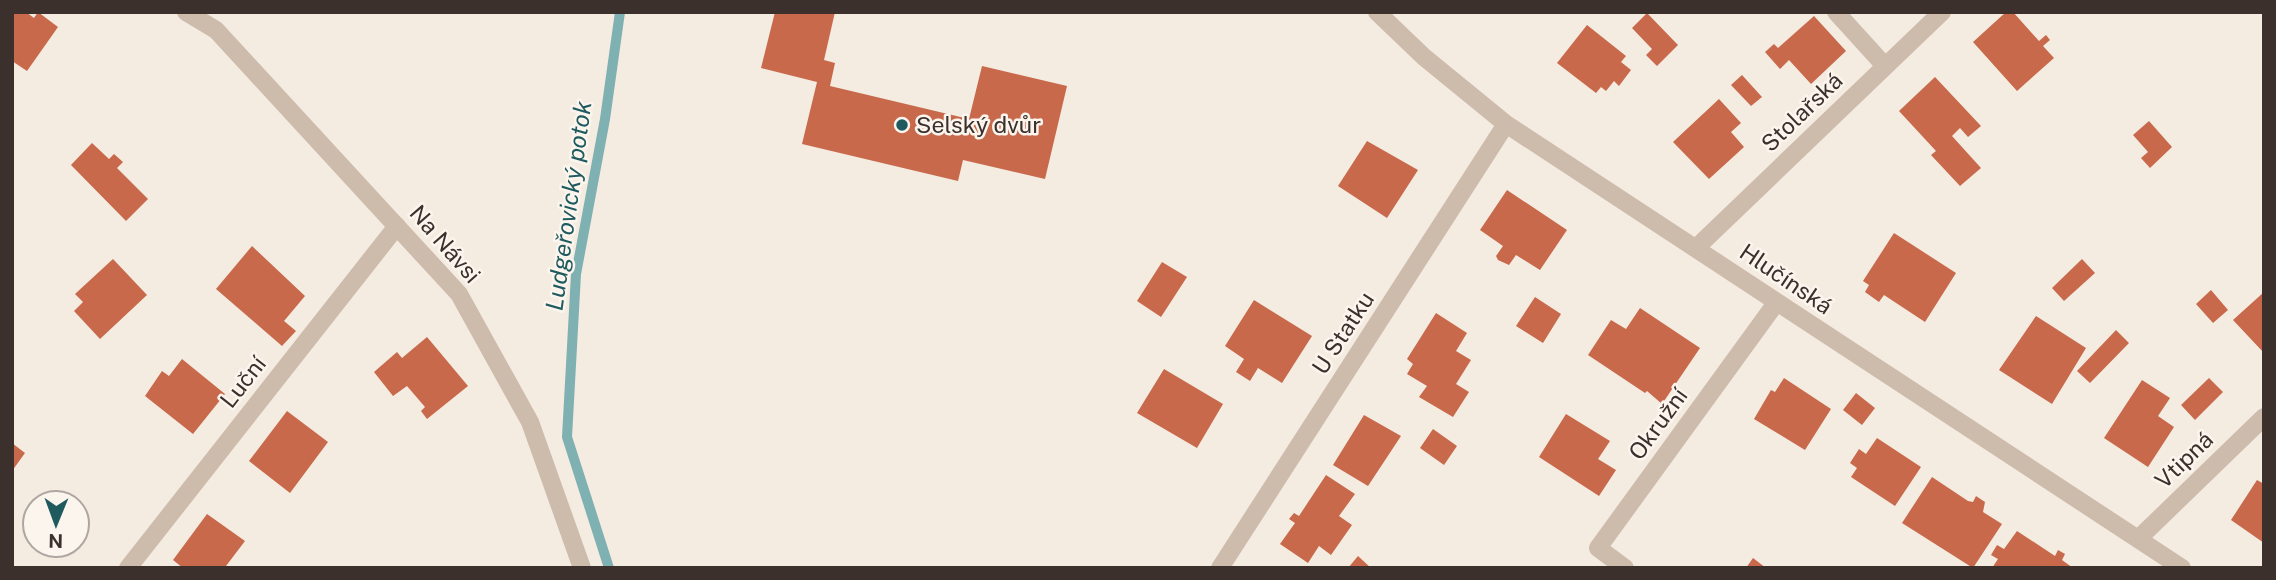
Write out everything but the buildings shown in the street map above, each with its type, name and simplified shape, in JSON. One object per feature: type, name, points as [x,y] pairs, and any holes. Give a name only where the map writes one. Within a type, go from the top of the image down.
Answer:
[{"type":"street","name":"Na Návsi","points":[[186,12],[216,30],[459,294],[530,422],[582,568]]},
{"type":"street","name":"Hlučínská","points":[[1377,12],[1424,57],[1506,124],[2182,568]]},
{"type":"street","points":[[1836,12],[1885,66]]},
{"type":"street","name":"Stolařská","points":[[1696,248],[1942,12]]},
{"type":"street","name":"U Statku","points":[[1220,568],[1506,124]]},
{"type":"street","name":"Luční","points":[[128,568],[397,226]]},
{"type":"street","name":"Okružní","points":[[1625,568],[1598,548],[1776,303]]},
{"type":"street","name":"Vtipná","points":[[2138,539],[2264,417]]},
{"type":"waterway","name":"Ludgeřovický potok","points":[[609,568],[567,437],[576,274],[605,119],[620,12]]},
{"type":"place","name":"Selský dvůr","points":[[902,125]]}]
